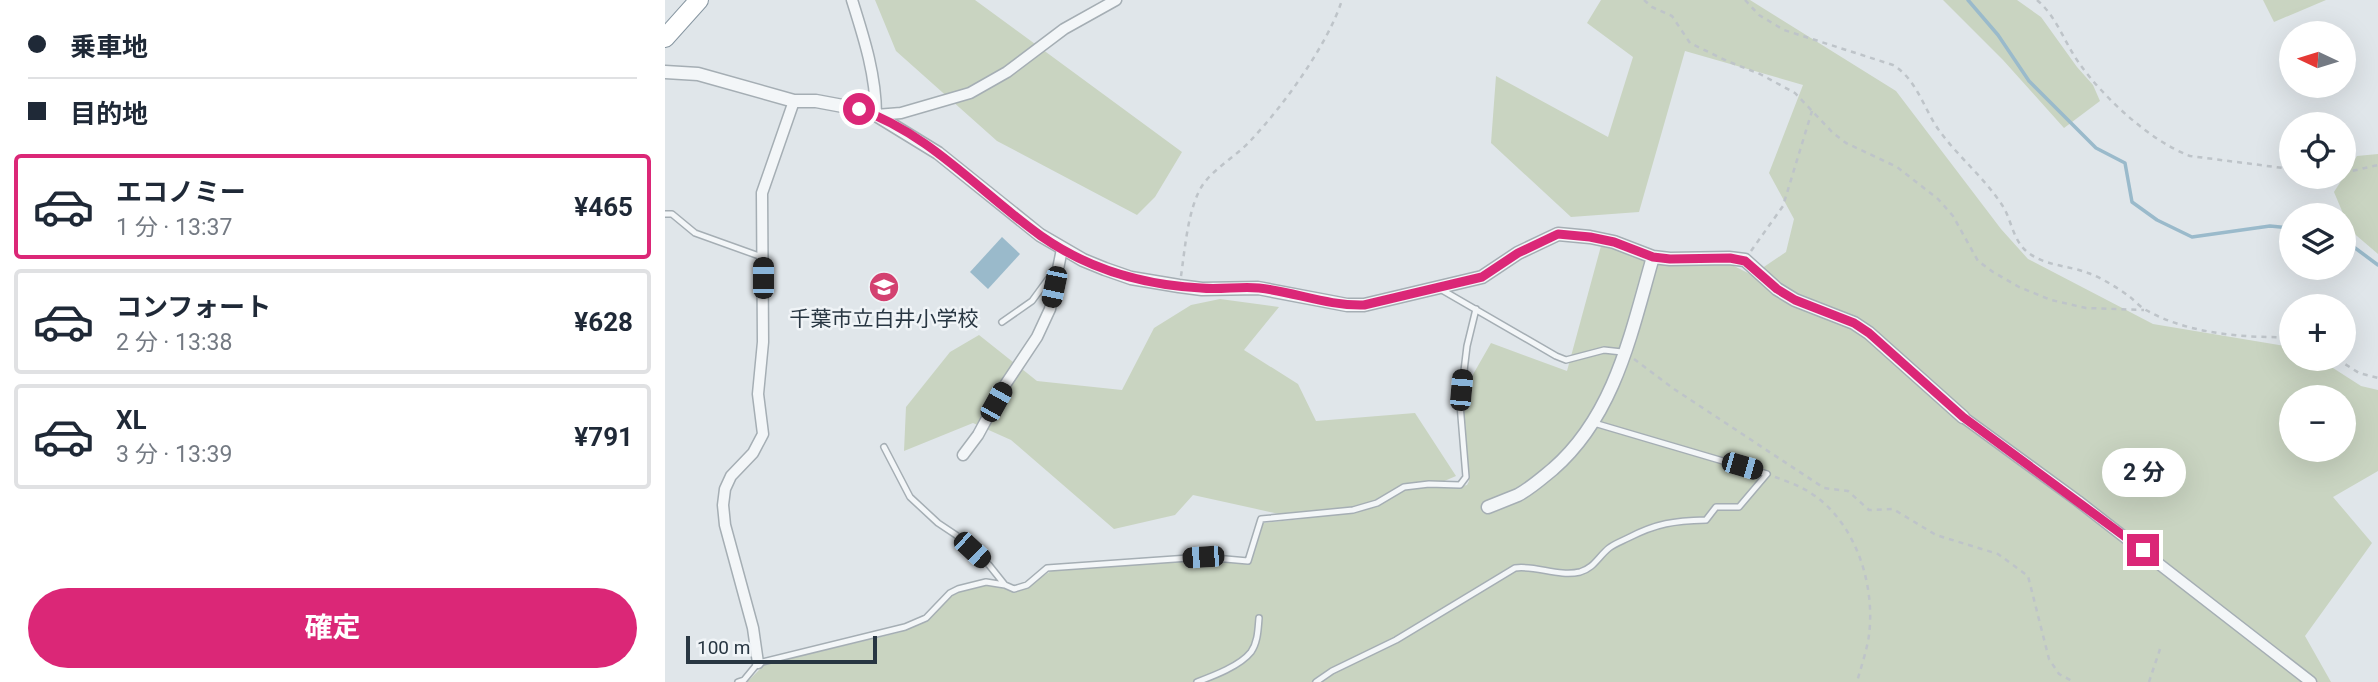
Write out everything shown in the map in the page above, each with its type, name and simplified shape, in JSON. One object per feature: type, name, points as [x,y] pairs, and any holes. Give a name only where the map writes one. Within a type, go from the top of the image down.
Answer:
[{"type":"highway","points":[[665,38],[699,0]]},
{"type":"street","points":[[852,0],[868,50],[876,93],[876,115]]},
{"type":"street","points":[[876,115],[901,113],[970,93],[1007,72],[1064,29],[1116,0]]},
{"type":"street","points":[[665,72],[698,74],[794,101],[816,101],[876,115],[938,153],[1040,235],[1094,265],[1131,278],[1202,289],[1258,288],[1347,305],[1364,305],[1482,277],[1518,253],[1558,234],[1614,242],[1653,257],[1730,258],[1745,261],[1777,289],[1795,300],[1854,323],[1869,333],[1963,417],[2078,501],[2311,682]]},
{"type":"street","points":[[758,663],[753,628],[725,525],[723,505],[731,476],[753,453],[763,434],[758,394],[763,342],[762,193],[794,101]]},
{"type":"street","points":[[963,455],[1037,337],[1050,309],[1062,249]]},
{"type":"street","points":[[1488,507],[1519,494],[1538,482],[1568,456],[1594,423],[1625,353],[1653,257]]},
{"type":"lane","points":[[665,214],[672,214],[695,233],[762,257]]},
{"type":"lane","points":[[1002,322],[1031,302],[1059,265]]},
{"type":"lane","points":[[1438,287],[1556,356],[1566,359],[1604,350],[1625,353]]},
{"type":"lane","points":[[738,682],[744,680],[758,663],[905,628],[926,618],[950,593],[958,589],[986,582],[1020,589],[1047,568],[1203,557],[1248,561],[1261,519],[1353,510],[1377,503],[1404,487],[1429,484],[1460,485],[1466,477],[1460,404],[1462,376],[1476,309]]},
{"type":"lane","points":[[1316,682],[1332,671],[1397,640],[1515,568],[1527,566],[1546,572],[1579,572],[1596,564],[1608,549],[1651,526],[1675,521],[1706,520],[1716,507],[1739,507],[1767,474],[1594,423]]},
{"type":"lane","points":[[884,447],[911,497],[938,523],[956,535],[1005,585]]},
{"type":"lane","points":[[1197,682],[1223,672],[1251,652],[1257,638],[1259,618]]},
{"type":"path","points":[[1179,286],[1192,212],[1204,183],[1252,139],[1306,71],[1338,13],[1342,0]]},
{"type":"path","points":[[1644,0],[1652,7],[1672,16],[1691,43],[1761,74],[1795,93],[1846,143],[1897,167],[1938,199],[1952,216],[1979,261],[1993,272],[2019,287],[2051,300],[2086,308],[2144,310]]},
{"type":"path","points":[[1745,0],[1771,24],[1902,70],[1909,77],[1926,111],[1941,133],[2002,203],[2015,237],[2029,253],[2058,266],[2087,272],[2129,296],[2144,310],[2172,322],[2197,329],[2263,338],[2279,337]]},
{"type":"path","points":[[2036,0],[2055,20],[2079,63],[2116,108],[2178,151],[2190,156],[2279,167]]},
{"type":"path","points":[[1745,261],[1783,206],[1812,111]]},
{"type":"path","points":[[2356,170],[2378,165]]},
{"type":"path","points":[[1625,353],[1674,389],[1824,488],[1848,491],[1869,510],[1893,509],[1936,535],[1998,554],[2028,576],[2049,659],[2059,674],[2074,682]]},
{"type":"path","points":[[2356,371],[2378,378]]},
{"type":"path","points":[[1767,474],[1803,488],[1833,512],[1851,537],[1865,572],[1870,597],[1869,635],[1857,682]]},
{"type":"path","points":[[2149,682],[2159,649]]},
{"type":"green space","points":[[875,0],[975,0],[1182,152],[1155,197],[1137,215],[997,141],[896,51]]},
{"type":"green space","points":[[1601,0],[1750,0],[1896,91],[2001,229],[2028,259],[2153,324],[2279,345],[2279,371],[2338,371],[2361,386],[2378,390],[2378,471],[2333,497],[2372,543],[2305,636],[2331,682],[747,682],[764,665],[901,632],[956,592],[984,585],[1019,591],[1051,571],[1202,559],[1250,562],[1263,523],[1302,519],[1193,495],[1175,515],[1114,529],[1011,440],[973,423],[904,451],[906,407],[950,352],[979,335],[1037,381],[1122,390],[1154,328],[1191,305],[1220,299],[1279,307],[1244,350],[1298,384],[1316,421],[1415,413],[1456,476],[1433,486],[1467,485],[1469,481],[1463,392],[1491,343],[1567,371],[1601,246],[1670,264],[1730,264],[1752,275],[1786,252],[1794,219],[1769,173],[1803,85],[1685,51],[1639,212],[1571,217],[1491,143],[1496,76],[1608,137],[1633,57],[1587,23]]},
{"type":"green space","points":[[1943,0],[2017,0],[2041,17],[2093,85],[2100,101],[2064,128],[2003,60]]},
{"type":"green space","points":[[2263,0],[2326,0],[2274,22]]},
{"type":"green space","points":[[2378,154],[2378,254],[2356,235],[2356,203],[2339,203],[2334,192],[2336,189],[2356,189],[2357,156]]},
{"type":"water","points":[[1002,237],[1020,254],[988,289],[970,272]]},
{"type":"waterway","points":[[1968,0],[1998,35],[2029,81],[2096,148],[2125,163],[2132,202],[2157,220],[2192,237],[2279,227]]},
{"type":"waterway","points":[[2356,249],[2378,265]]},
{"type":"place","name":"千葉市立白井小学校","points":[[884,287]]},
{"type":"route","points":[[859,109],[876,115],[938,153],[1040,235],[1062,249],[1131,278],[1202,289],[1258,288],[1347,305],[1364,305],[1482,277],[1518,253],[1558,234],[1614,242],[1653,257],[1730,258],[1745,261],[1777,289],[1795,300],[1854,323],[1869,333],[1963,417],[2143,550]]}]
